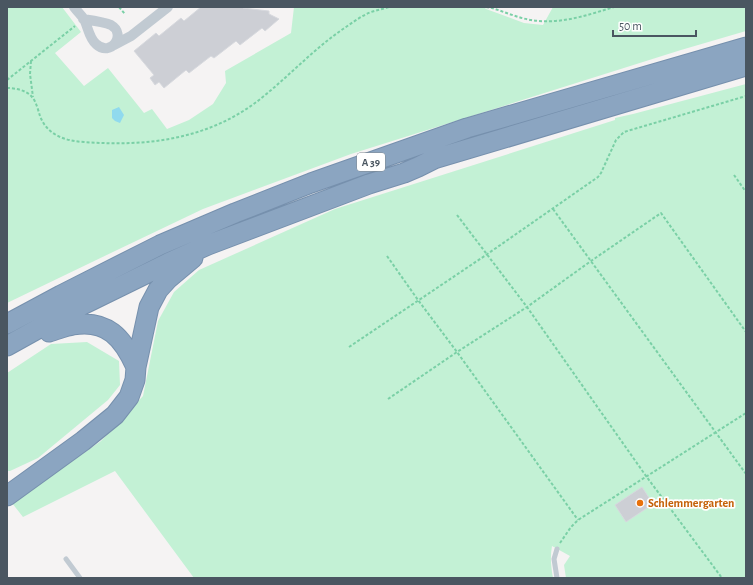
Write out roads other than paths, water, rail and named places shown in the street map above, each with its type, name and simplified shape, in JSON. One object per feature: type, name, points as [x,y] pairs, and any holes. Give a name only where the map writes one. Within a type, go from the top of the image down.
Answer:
[{"type":"highway","name":"A 39","points":[[7,324],[160,245],[311,183],[467,128],[746,47]]},
{"type":"highway","name":"A 39","points":[[7,346],[70,312],[168,263],[208,245],[368,184],[418,167],[434,159],[746,66]]},
{"type":"highway","points":[[7,496],[83,441],[115,415],[129,397],[135,380],[136,367],[149,307],[158,290],[168,279],[208,245]]},
{"type":"highway","points":[[7,346],[71,325],[85,323],[98,325],[112,332],[121,341],[130,354],[136,367]]},
{"type":"highway","points":[[7,484],[30,478]]},
{"type":"street","points":[[74,7],[83,18],[92,40],[95,44],[104,49],[110,48],[131,36],[169,7],[178,7]]},
{"type":"street","points":[[83,18],[111,25],[116,30],[118,36],[114,45]]},
{"type":"lane","points":[[557,549],[554,560],[557,578]]},
{"type":"lane","points":[[66,559],[80,578]]},
{"type":"water","points":[[119,107],[124,115],[120,123],[112,118],[112,110]]},
{"type":"place","name":"Schlemmergarten","points":[[640,503]]}]
